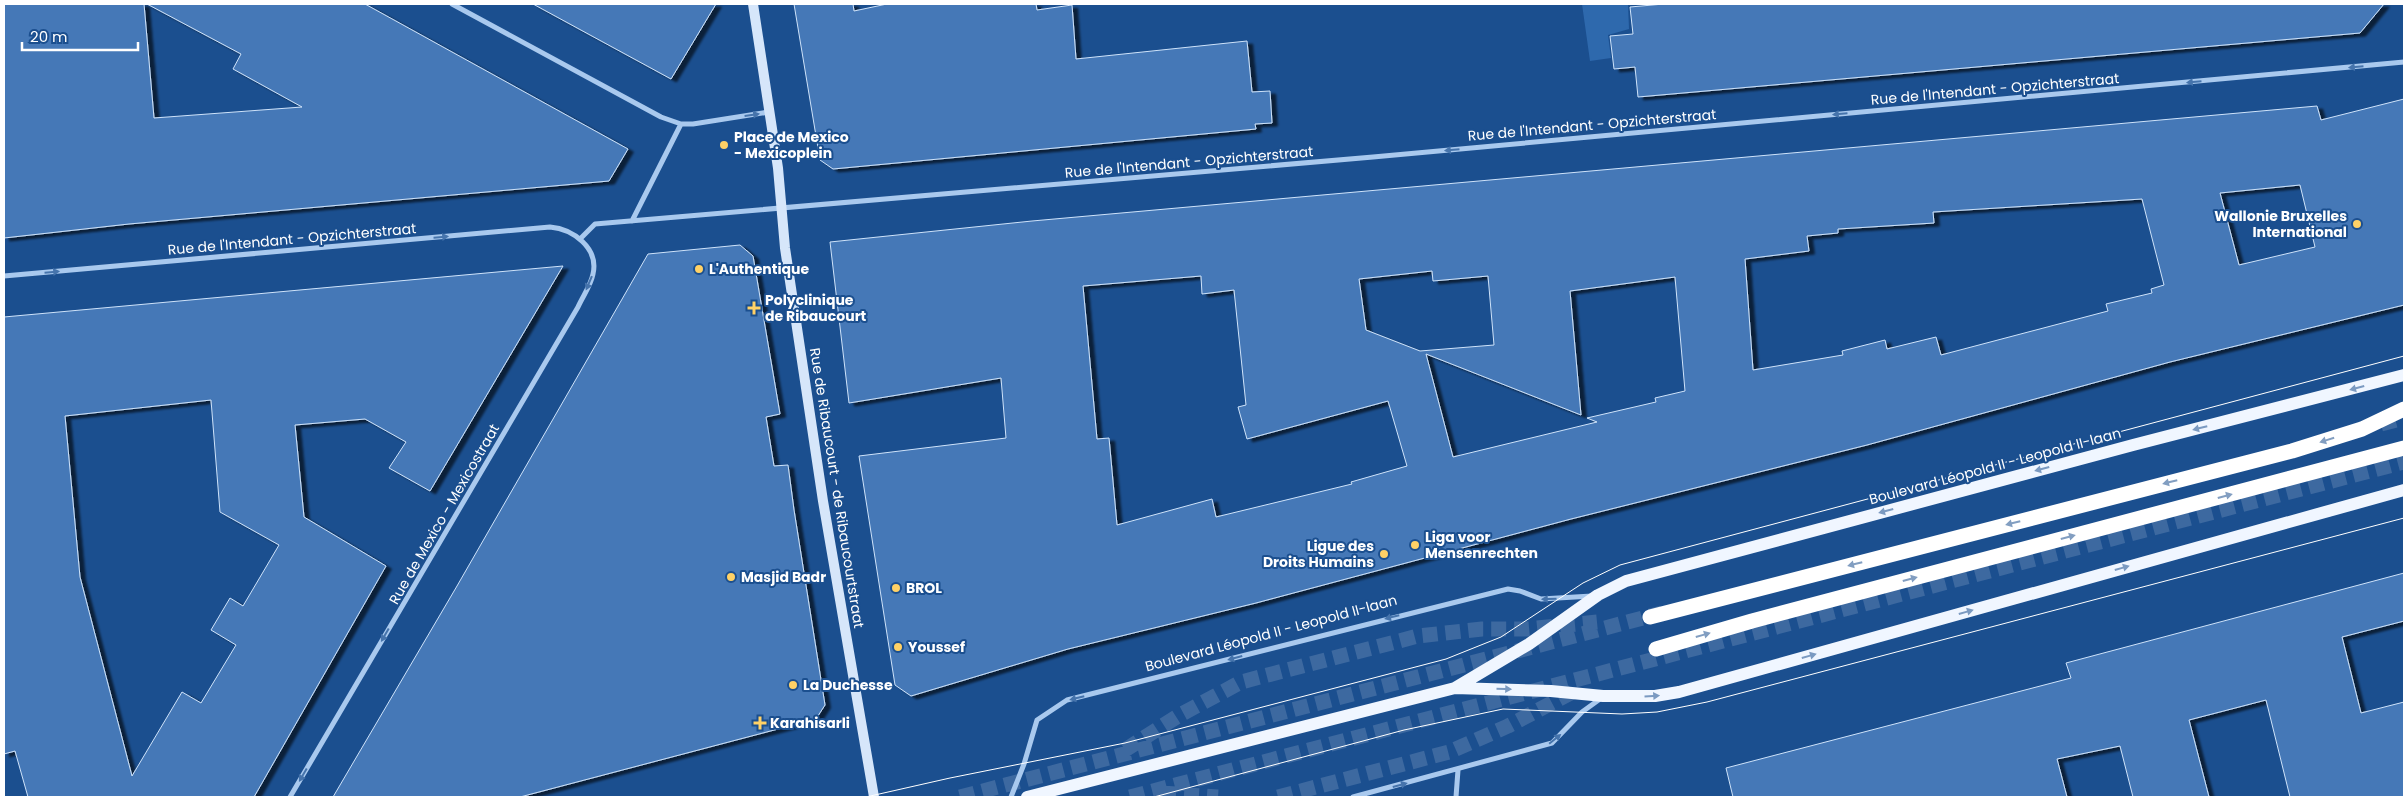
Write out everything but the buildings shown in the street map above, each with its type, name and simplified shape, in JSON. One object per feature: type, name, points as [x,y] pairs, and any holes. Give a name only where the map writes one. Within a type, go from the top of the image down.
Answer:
[{"type":"highway","points":[[1650,617],[2292,451],[2362,429],[2404,409]]},
{"type":"highway","points":[[1656,649],[1761,618],[2404,448]]},
{"type":"main road","name":"Boulevard Léopold II - Leopold II-laan","points":[[1455,688],[1529,644],[1598,595],[1626,581],[2133,445],[2404,375]]},
{"type":"main road","name":"Boulevard Léopold II - Leopold II-laan","points":[[1027,797],[1455,688],[1523,690],[1603,696],[1655,696],[1679,692],[2404,490]]},
{"type":"street","points":[[452,4],[661,117],[682,124],[769,112]]},
{"type":"street","name":"Rue de Ribaucourt - de Ribaucourtstraat","points":[[753,4],[782,208],[785,248],[823,501],[874,797]]},
{"type":"street","name":"Rue de l'Intendant - Opzichterstraat","points":[[782,208],[1393,155],[2404,62]]},
{"type":"street","points":[[632,221],[682,124]]},
{"type":"street","points":[[580,239],[595,224],[782,208]]},
{"type":"street","name":"Rue de l'Intendant - Opzichterstraat","points":[[4,276],[550,227],[572,232],[580,239]]},
{"type":"street","name":"Rue de Mexico - Mexicostraat","points":[[290,797],[578,307],[592,277],[594,267],[591,255],[580,239]]},
{"type":"street","name":"Boulevard Léopold II - Leopold II-laan","points":[[1011,797],[1038,720],[1067,700],[1508,589],[1520,590],[1541,599],[1598,595]]},
{"type":"street","points":[[1353,797],[1552,743],[1582,712],[1603,696]]},
{"type":"street","points":[[1456,797],[1458,770]]},
{"type":"shaded area","points":[[1582,4],[1628,4],[1629,29],[1608,35],[1611,58],[1590,61]]},
{"type":"tunnel","points":[[2381,424],[2404,418]]},
{"type":"tunnel","points":[[1130,797],[2404,462]]},
{"type":"tunnel","points":[[960,797],[1662,613]]},
{"type":"tunnel","points":[[1125,750],[1178,716],[1241,682],[1418,636],[1482,629],[1526,629],[1597,622]]},
{"type":"tunnel","points":[[1278,797],[1449,752],[1508,726],[1578,689]]},
{"type":"tunnel","points":[[1161,793],[1218,797]]},
{"type":"tram line","points":[[866,797],[1125,743],[1446,659],[1501,637],[1583,583],[1620,565],[2404,356]]},
{"type":"tram line","points":[[1154,797],[1404,730],[1503,709],[1622,714],[1657,712],[1707,702],[2404,518]]},
{"type":"place","name":"Place de Mexico - Mexicoplein","points":[[724,145]]},
{"type":"place","name":"Wallonie Bruxelles International","points":[[2357,224]]},
{"type":"place","name":"L'Authentique","points":[[699,269]]},
{"type":"place","name":"Polyclinique de Ribaucourt","points":[[754,308]]},
{"type":"place","name":"Liga voor Mensenrechten","points":[[1415,545]]},
{"type":"place","name":"Ligue des Droits Humains","points":[[1384,554]]},
{"type":"place","name":"Masjid Badr","points":[[731,577]]},
{"type":"place","name":"BROL","points":[[896,588]]},
{"type":"place","name":"Youssef","points":[[898,647]]},
{"type":"place","name":"La Duchesse","points":[[793,685]]},
{"type":"place","name":"Karahisarli","points":[[760,723]]}]
